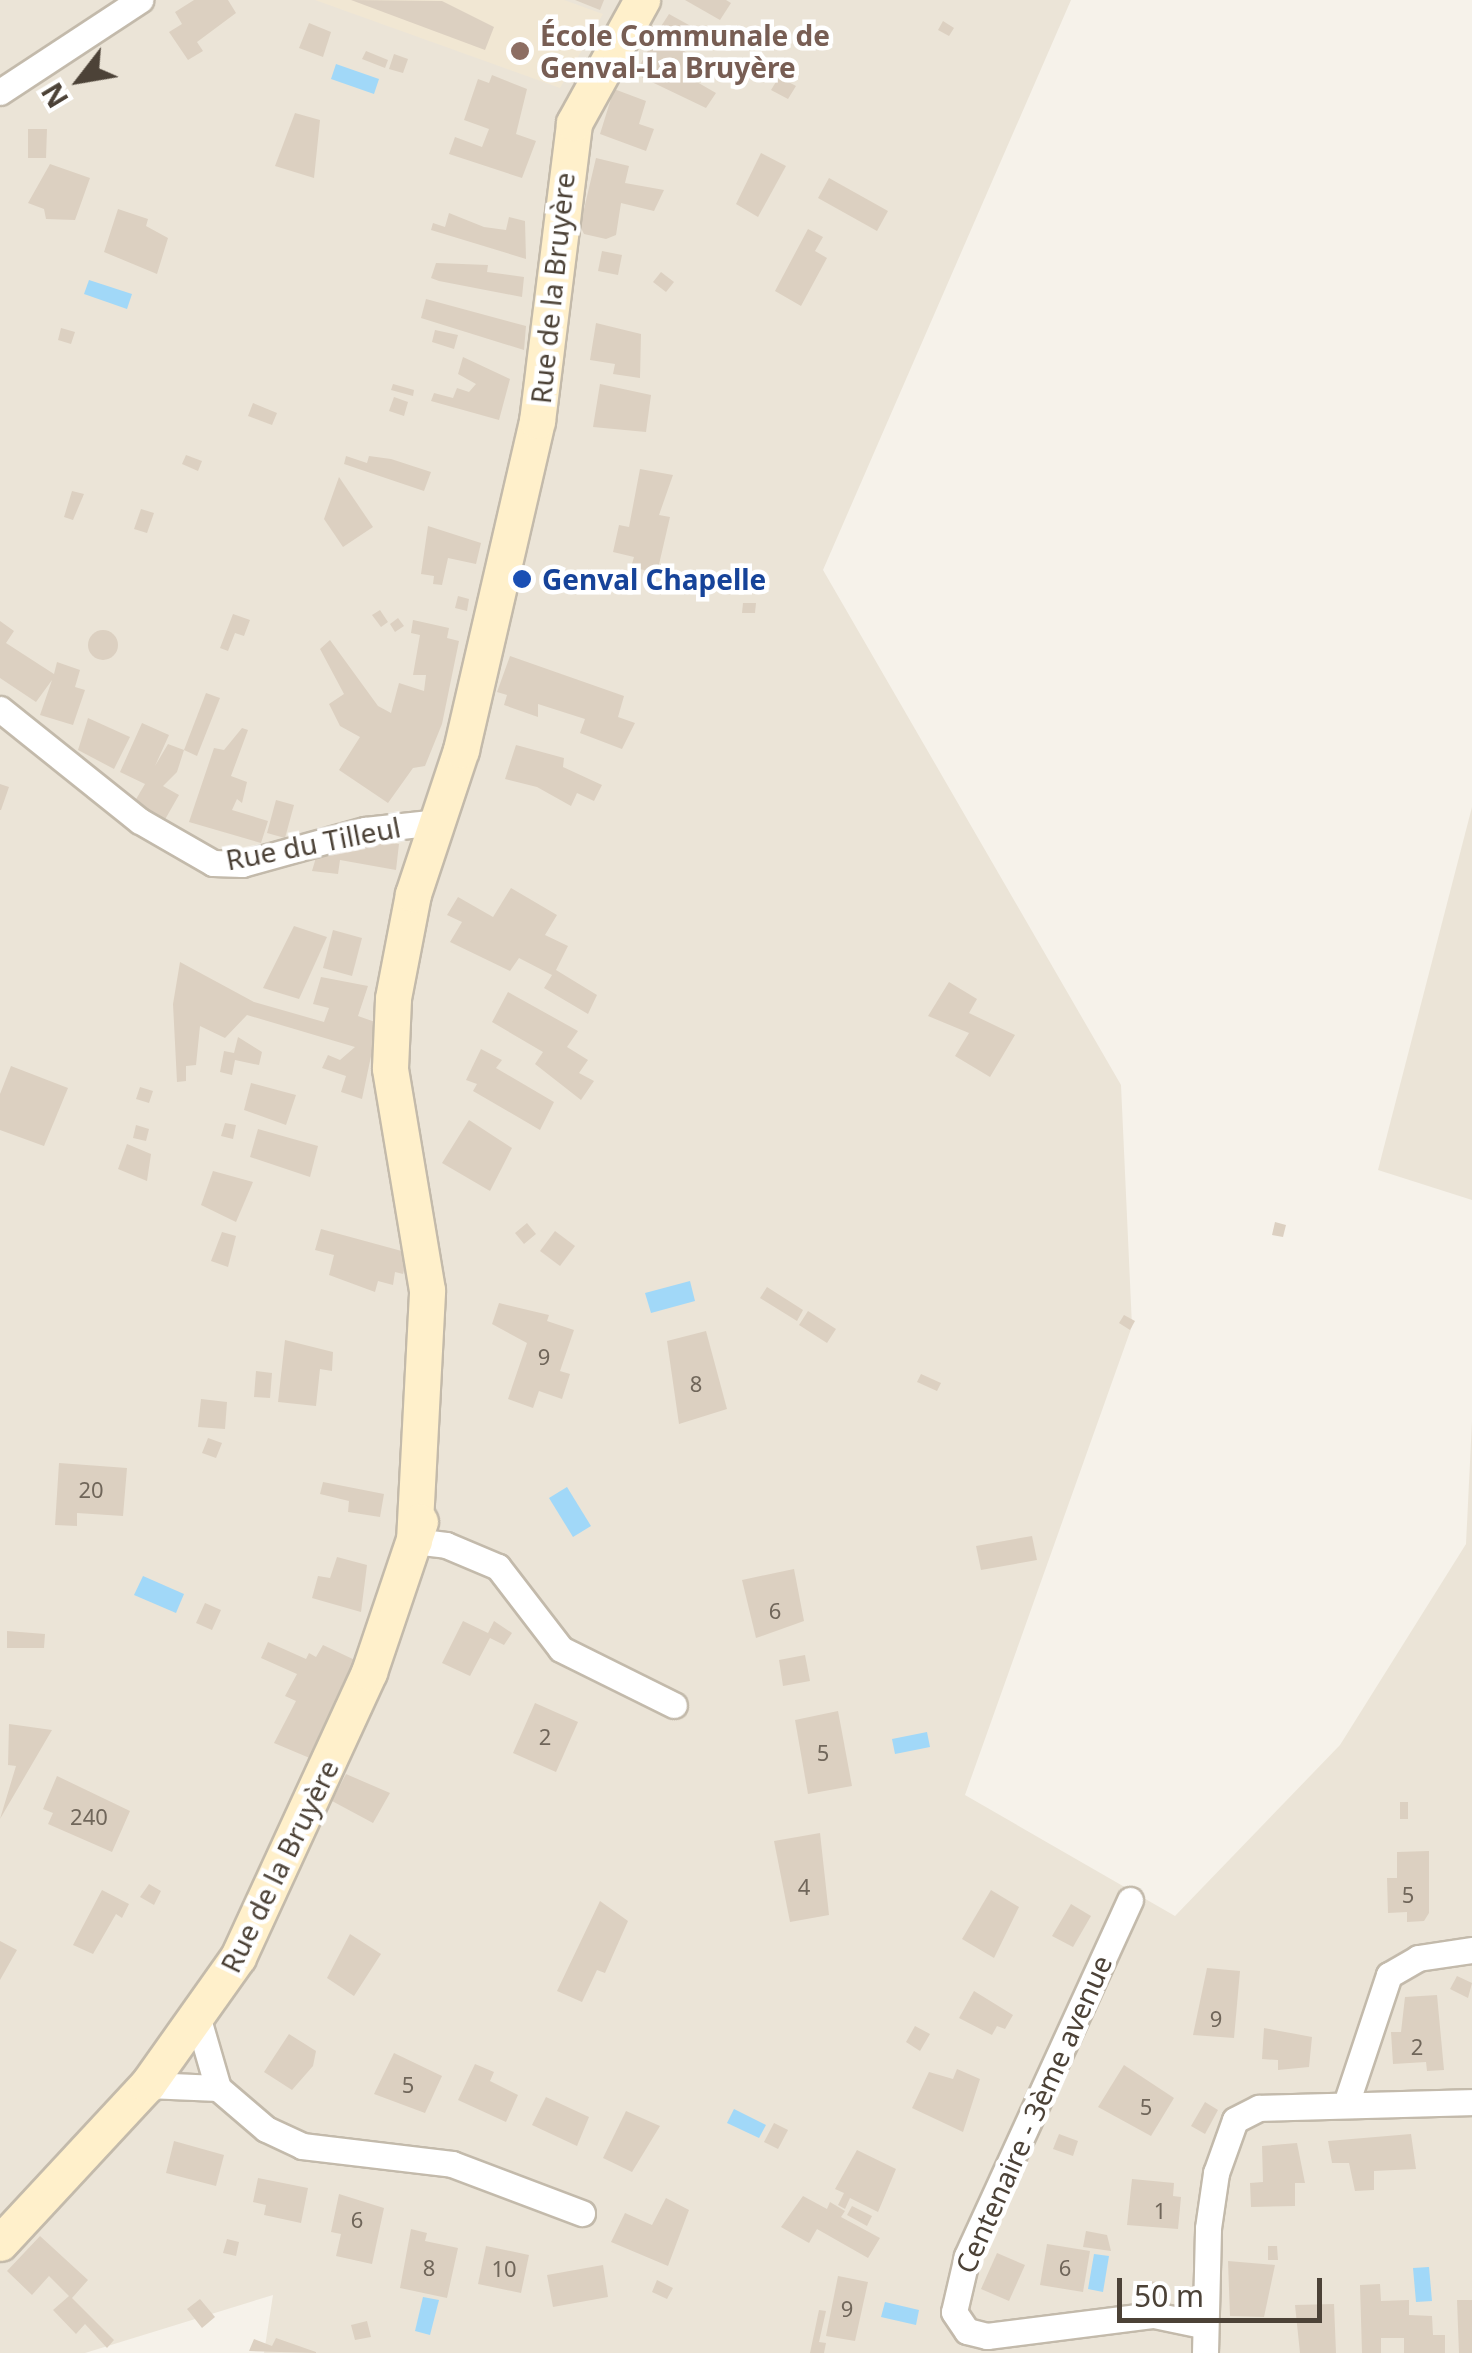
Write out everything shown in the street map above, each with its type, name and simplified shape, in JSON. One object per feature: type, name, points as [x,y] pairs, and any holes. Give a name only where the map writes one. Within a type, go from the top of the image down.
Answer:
[{"type":"main road","name":"Rue de la Bruyère","points":[[0,2243],[147,2085],[198,2018],[255,1926],[370,1672],[414,1541],[447,1328],[443,1236],[417,1119],[412,1060],[437,822],[461,750],[537,420],[574,123],[642,0]]},
{"type":"street","points":[[0,92],[140,0]]},
{"type":"street","name":"Rue du Tilleul","points":[[0,708],[140,821],[213,863],[242,864],[365,830],[437,822]]},
{"type":"street","points":[[414,1541],[446,1545],[498,1568],[561,1649],[674,1705]]},
{"type":"street","name":"Centenaire - 3ème avenue","points":[[1130,1900],[967,2256],[954,2312],[967,2331],[987,2336],[1154,2316],[1202,2325]]},
{"type":"street","points":[[1346,2104],[1389,1975],[1418,1958],[1472,1950]]},
{"type":"street","points":[[198,2018],[218,2088],[266,2129],[302,2146],[452,2164],[582,2212]]},
{"type":"street","points":[[147,2085],[218,2088]]},
{"type":"street","points":[[1205,2353],[1202,2325],[1216,2173],[1236,2120],[1259,2108],[1472,2102]]},
{"type":"shaded area","points":[[0,0],[1071,0],[823,570],[1121,1085],[1132,1326],[965,1795],[1175,1916],[1340,1745],[1466,1544],[1472,1421],[1472,2353],[264,2353],[273,2295],[85,2353],[0,2353]]},
{"type":"shaded area","name":"École Communale de Genval-La Bruyère","points":[[315,0],[564,0],[603,14],[560,88]]},
{"type":"shaded area","points":[[1472,807],[1472,1200],[1378,1170]]},
{"type":"water","points":[[336,64],[379,79],[374,94],[331,79]]},
{"type":"water","points":[[89,280],[132,294],[127,309],[84,294]]},
{"type":"water","points":[[690,1281],[695,1301],[651,1313],[645,1293]]},
{"type":"water","points":[[567,1487],[591,1526],[573,1537],[549,1498]]},
{"type":"water","points":[[143,1576],[184,1594],[176,1613],[134,1595]]},
{"type":"water","points":[[927,1732],[930,1747],[895,1754],[892,1739]]},
{"type":"water","points":[[734,2109],[766,2125],[759,2138],[727,2123]]},
{"type":"water","points":[[1094,2254],[1109,2256],[1103,2292],[1088,2289]]},
{"type":"water","points":[[1429,2267],[1432,2301],[1416,2302],[1413,2268]]},
{"type":"water","points":[[423,2297],[439,2300],[430,2335],[415,2331]]},
{"type":"water","points":[[885,2302],[919,2310],[916,2325],[881,2317]]},
{"type":"building","points":[[194,0],[228,0],[236,13],[197,42],[203,51],[188,60],[169,32],[182,24],[175,12]]},
{"type":"building","points":[[351,0],[442,1],[494,27],[485,50]]},
{"type":"building","points":[[575,0],[604,0],[600,10]]},
{"type":"building","points":[[685,0],[726,0],[731,3],[720,20]]},
{"type":"building","points":[[669,14],[698,30],[688,48],[658,31]]},
{"type":"building","points":[[943,21],[954,28],[949,36],[938,30]]},
{"type":"building","points":[[309,23],[331,32],[323,57],[299,48]]},
{"type":"building","points":[[657,34],[700,61],[690,78],[716,93],[706,108],[635,74]]},
{"type":"building","points":[[366,51],[388,60],[385,68],[362,59]]},
{"type":"building","points":[[394,54],[408,59],[403,73],[389,69]]},
{"type":"building","points":[[492,75],[527,89],[516,134],[536,141],[522,178],[449,154],[455,137],[482,147],[489,129],[464,120],[478,79],[489,83]]},
{"type":"building","points":[[779,77],[796,86],[788,99],[771,90]]},
{"type":"building","points":[[614,89],[646,101],[639,124],[654,129],[646,151],[600,134]]},
{"type":"building","points":[[295,113],[320,120],[314,178],[275,166]]},
{"type":"building","points":[[28,129],[47,129],[46,158],[28,158]]},
{"type":"building","points":[[761,153],[786,166],[758,217],[736,204]]},
{"type":"building","points":[[596,158],[629,166],[625,183],[664,190],[654,211],[621,203],[616,235],[606,239],[584,234],[580,226]]},
{"type":"building","points":[[50,164],[90,178],[75,220],[46,219],[44,209],[28,203]]},
{"type":"building","points":[[829,178],[888,211],[877,231],[818,198]]},
{"type":"building","points":[[118,209],[148,219],[146,226],[168,238],[157,274],[104,252]]},
{"type":"building","points":[[449,213],[484,227],[506,230],[509,217],[525,221],[526,259],[431,230],[433,223],[445,227]]},
{"type":"building","points":[[808,229],[823,237],[815,251],[827,258],[801,306],[775,291]]},
{"type":"building","points":[[602,251],[622,255],[618,275],[598,271]]},
{"type":"building","points":[[436,263],[488,265],[487,272],[524,277],[522,297],[431,278]]},
{"type":"building","points":[[661,272],[674,282],[666,292],[653,282]]},
{"type":"building","points":[[426,299],[526,326],[524,350],[421,318]]},
{"type":"building","points":[[596,323],[641,334],[640,378],[613,374],[615,364],[590,360]]},
{"type":"building","points":[[61,328],[75,332],[71,344],[58,340]]},
{"type":"building","points":[[435,330],[458,335],[454,349],[432,342]]},
{"type":"building","points":[[463,357],[510,379],[499,420],[431,401],[434,393],[453,398],[457,388],[469,392],[476,384],[458,374]]},
{"type":"building","points":[[393,384],[414,390],[413,396],[391,390]]},
{"type":"building","points":[[600,384],[651,395],[646,432],[593,427]]},
{"type":"building","points":[[394,397],[408,402],[404,416],[389,411]]},
{"type":"building","points":[[253,403],[277,413],[272,425],[248,416]]},
{"type":"building","points":[[186,455],[202,461],[198,471],[182,464]]},
{"type":"building","points":[[346,456],[367,463],[369,456],[391,459],[431,472],[424,491],[344,464]]},
{"type":"building","points":[[640,469],[673,475],[659,515],[670,517],[657,573],[631,567],[634,557],[613,552],[619,525],[629,527]]},
{"type":"building","points":[[339,477],[373,527],[343,547],[324,519]]},
{"type":"building","points":[[72,491],[84,494],[73,520],[64,517]]},
{"type":"building","points":[[141,509],[154,513],[147,533],[134,529]]},
{"type":"building","points":[[428,526],[481,543],[476,564],[448,558],[442,585],[433,584],[434,576],[421,574]]},
{"type":"building","points":[[458,596],[469,599],[467,611],[455,608]]},
{"type":"building","points":[[743,603],[756,603],[755,613],[742,613]]},
{"type":"building","points":[[380,610],[388,622],[381,627],[372,615]]},
{"type":"building","points":[[233,614],[250,620],[244,636],[235,633],[228,651],[220,648]]},
{"type":"building","points":[[398,618],[404,626],[395,632],[390,624]]},
{"type":"building","points":[[413,620],[449,628],[447,638],[459,641],[442,724],[425,766],[413,768],[388,803],[339,770],[360,737],[340,726],[329,704],[344,694],[320,649],[330,640],[378,706],[391,713],[399,683],[424,691],[426,675],[413,675],[420,635],[411,633]]},
{"type":"building","points":[[0,621],[14,631],[6,643],[54,674],[57,662],[80,670],[75,687],[85,690],[73,725],[40,715],[52,680],[36,702],[0,678]]},
{"type":"building","points":[[103,630],[114,634],[118,645],[114,656],[103,660],[92,656],[88,645],[92,634]]},
{"type":"building","points":[[510,656],[624,696],[618,717],[635,723],[622,749],[580,733],[585,719],[538,704],[538,717],[504,705],[507,695],[497,692]]},
{"type":"building","points":[[206,693],[220,698],[197,756],[184,750]]},
{"type":"building","points":[[88,718],[130,737],[114,769],[78,750]]},
{"type":"building","points":[[142,723],[169,735],[155,766],[168,744],[184,750],[177,772],[163,786],[179,795],[163,823],[132,806],[145,784],[120,772]]},
{"type":"building","points":[[242,728],[248,730],[231,776],[247,782],[242,803],[237,799],[232,810],[268,821],[261,843],[189,822],[214,748],[224,750]]},
{"type":"building","points":[[516,745],[564,758],[563,767],[602,785],[594,801],[577,793],[571,806],[537,787],[505,779]]},
{"type":"building","points":[[0,784],[9,787],[1,810],[0,810]]},
{"type":"building","points":[[276,800],[294,805],[285,838],[267,833]]},
{"type":"building","points":[[362,839],[399,844],[396,870],[340,860],[338,874],[312,871],[317,854]]},
{"type":"building","points":[[511,888],[557,915],[545,935],[568,946],[556,970],[597,995],[588,1014],[544,988],[552,975],[519,958],[510,971],[450,942],[462,922],[447,915],[458,897],[493,917]]},
{"type":"building","points":[[294,926],[327,937],[299,999],[263,988]]},
{"type":"building","points":[[333,930],[362,938],[352,976],[323,968]]},
{"type":"building","points":[[180,962],[254,1002],[324,1022],[329,1008],[313,1004],[321,977],[368,986],[358,1016],[378,1023],[362,1099],[341,1092],[346,1076],[322,1068],[328,1055],[340,1060],[355,1047],[247,1015],[225,1038],[200,1026],[196,1065],[186,1066],[186,1081],[177,1082],[173,1004]]},
{"type":"building","points":[[949,982],[977,999],[969,1013],[1015,1035],[990,1077],[955,1056],[969,1033],[928,1016]]},
{"type":"building","points":[[508,992],[578,1031],[567,1047],[588,1060],[579,1073],[594,1081],[581,1100],[535,1064],[543,1052],[492,1022]]},
{"type":"building","points":[[238,1037],[262,1052],[259,1065],[235,1060],[232,1075],[220,1072],[224,1051],[234,1053]]},
{"type":"building","points":[[481,1049],[502,1060],[496,1068],[554,1102],[540,1130],[473,1091],[477,1084],[466,1080]]},
{"type":"building","points":[[11,1066],[68,1088],[44,1146],[0,1130],[0,1094]]},
{"type":"building","points":[[251,1083],[296,1095],[286,1125],[244,1110]]},
{"type":"building","points":[[140,1087],[153,1091],[149,1103],[136,1099]]},
{"type":"building","points":[[469,1120],[512,1148],[490,1191],[442,1163]]},
{"type":"building","points":[[225,1123],[236,1125],[233,1139],[221,1136]]},
{"type":"building","points":[[136,1125],[149,1129],[146,1141],[133,1138]]},
{"type":"building","points":[[258,1129],[318,1146],[310,1177],[250,1157]]},
{"type":"building","points":[[127,1144],[151,1154],[147,1181],[118,1169]]},
{"type":"building","points":[[213,1171],[253,1182],[236,1222],[201,1205]]},
{"type":"building","points":[[1275,1222],[1286,1225],[1283,1237],[1272,1235]]},
{"type":"building","points":[[527,1223],[536,1234],[524,1244],[515,1233]]},
{"type":"building","points":[[321,1229],[409,1253],[403,1274],[395,1272],[393,1285],[378,1281],[375,1292],[329,1275],[334,1255],[315,1250]]},
{"type":"building","points":[[555,1231],[575,1246],[560,1266],[540,1251]]},
{"type":"building","points":[[222,1232],[236,1236],[228,1267],[211,1261]]},
{"type":"building","points":[[767,1287],[803,1310],[797,1321],[760,1298]]},
{"type":"building","points":[[499,1303],[549,1315],[547,1321],[574,1330],[560,1371],[570,1374],[562,1399],[539,1391],[533,1408],[508,1399],[527,1343],[492,1324]]},
{"type":"building","points":[[808,1311],[836,1329],[827,1343],[799,1325]]},
{"type":"building","points":[[1124,1315],[1135,1321],[1130,1330],[1119,1323]]},
{"type":"building","points":[[706,1331],[727,1409],[679,1424],[667,1341]]},
{"type":"building","points":[[285,1340],[333,1352],[332,1371],[320,1369],[316,1406],[278,1402]]},
{"type":"building","points":[[256,1371],[272,1373],[270,1398],[254,1397]]},
{"type":"building","points":[[921,1374],[941,1383],[937,1391],[917,1382]]},
{"type":"building","points":[[201,1399],[227,1402],[225,1429],[198,1427]]},
{"type":"building","points":[[208,1438],[222,1443],[216,1458],[202,1453]]},
{"type":"building","points":[[59,1463],[127,1468],[123,1516],[77,1513],[77,1526],[55,1525]]},
{"type":"building","points":[[323,1482],[384,1494],[380,1517],[348,1512],[349,1501],[320,1494]]},
{"type":"building","points":[[1032,1536],[1037,1560],[981,1570],[976,1546]]},
{"type":"building","points":[[337,1557],[367,1565],[361,1612],[312,1598],[318,1576],[330,1578]]},
{"type":"building","points":[[794,1569],[804,1621],[756,1638],[742,1580]]},
{"type":"building","points":[[205,1603],[221,1610],[212,1630],[196,1623]]},
{"type":"building","points":[[463,1621],[488,1633],[494,1621],[512,1633],[504,1645],[490,1638],[470,1676],[442,1663]]},
{"type":"building","points":[[7,1631],[45,1634],[44,1648],[7,1648]]},
{"type":"building","points":[[268,1642],[306,1659],[309,1653],[316,1657],[323,1645],[357,1661],[312,1759],[274,1743],[296,1701],[285,1696],[297,1674],[261,1658]]},
{"type":"building","points":[[805,1655],[810,1681],[783,1686],[779,1660]]},
{"type":"building","points":[[535,1703],[578,1722],[556,1772],[513,1753]]},
{"type":"building","points":[[838,1711],[852,1786],[808,1794],[795,1720]]},
{"type":"building","points":[[9,1724],[52,1730],[0,1819],[16,1766],[8,1765]]},
{"type":"building","points":[[346,1774],[390,1793],[373,1823],[332,1801]]},
{"type":"building","points":[[57,1776],[130,1811],[112,1852],[48,1824],[53,1813],[43,1809]]},
{"type":"building","points":[[1400,1802],[1408,1802],[1408,1819],[1400,1819]]},
{"type":"building","points":[[820,1833],[829,1915],[790,1922],[774,1841]]},
{"type":"building","points":[[1429,1851],[1429,1913],[1424,1921],[1407,1922],[1407,1912],[1388,1913],[1387,1878],[1397,1878],[1397,1852]]},
{"type":"building","points":[[149,1884],[161,1891],[154,1905],[140,1897]]},
{"type":"building","points":[[102,1890],[129,1904],[122,1918],[116,1914],[93,1954],[73,1945]]},
{"type":"building","points":[[991,1890],[1019,1907],[994,1958],[962,1939]]},
{"type":"building","points":[[600,1901],[628,1921],[605,1973],[597,1970],[582,2002],[557,1991]]},
{"type":"building","points":[[1071,1904],[1091,1916],[1073,1947],[1052,1936]]},
{"type":"building","points":[[350,1934],[381,1954],[354,1996],[327,1978]]},
{"type":"building","points":[[0,1941],[17,1950],[0,1980]]},
{"type":"building","points":[[1207,1968],[1240,1971],[1234,2038],[1193,2035]]},
{"type":"building","points":[[1457,1976],[1472,1983],[1468,1998],[1450,1989]]},
{"type":"building","points":[[974,1991],[1013,2015],[1005,2029],[997,2026],[992,2035],[959,2018]]},
{"type":"building","points":[[1437,1995],[1444,2070],[1427,2071],[1426,2062],[1393,2064],[1391,2032],[1401,2032],[1405,1997]]},
{"type":"building","points":[[915,2026],[930,2034],[920,2051],[906,2042]]},
{"type":"building","points":[[1264,2028],[1312,2037],[1309,2067],[1278,2070],[1278,2060],[1262,2059]]},
{"type":"building","points":[[289,2034],[316,2051],[313,2066],[292,2090],[264,2072]]},
{"type":"building","points":[[394,2053],[442,2076],[425,2113],[374,2094]]},
{"type":"building","points":[[475,2064],[494,2072],[490,2081],[518,2095],[506,2122],[458,2100]]},
{"type":"building","points":[[1124,2065],[1174,2098],[1151,2136],[1098,2107]]},
{"type":"building","points":[[957,2069],[980,2079],[963,2132],[912,2108],[929,2072],[953,2079]]},
{"type":"building","points":[[546,2097],[589,2117],[577,2146],[532,2125]]},
{"type":"building","points":[[1205,2102],[1218,2110],[1205,2134],[1191,2126]]},
{"type":"building","points":[[626,2111],[660,2126],[632,2172],[603,2158]]},
{"type":"building","points":[[774,2123],[788,2130],[778,2149],[764,2142]]},
{"type":"building","points":[[1059,2134],[1078,2141],[1073,2156],[1053,2149]]},
{"type":"building","points":[[1411,2134],[1416,2169],[1374,2171],[1374,2190],[1355,2191],[1349,2163],[1332,2163],[1328,2141]]},
{"type":"building","points":[[174,2141],[224,2155],[216,2186],[166,2173]]},
{"type":"building","points":[[1297,2143],[1305,2183],[1295,2183],[1295,2206],[1251,2207],[1250,2183],[1263,2182],[1262,2146]]},
{"type":"building","points":[[857,2150],[896,2169],[878,2212],[850,2198],[845,2209],[838,2205],[844,2193],[835,2189]]},
{"type":"building","points":[[258,2178],[308,2188],[301,2223],[264,2215],[266,2205],[253,2202]]},
{"type":"building","points":[[1132,2179],[1174,2183],[1173,2196],[1181,2197],[1178,2229],[1127,2225]]},
{"type":"building","points":[[339,2194],[384,2208],[372,2264],[336,2256],[341,2234],[331,2232]]},
{"type":"building","points":[[803,2196],[827,2209],[830,2202],[845,2211],[841,2217],[880,2238],[868,2258],[817,2229],[809,2243],[781,2227]]},
{"type":"building","points":[[666,2198],[689,2210],[668,2266],[611,2242],[625,2213],[652,2225]]},
{"type":"building","points":[[852,2206],[872,2216],[867,2226],[847,2215]]},
{"type":"building","points":[[411,2229],[427,2233],[425,2241],[458,2248],[447,2298],[400,2288]]},
{"type":"building","points":[[1086,2231],[1107,2235],[1111,2251],[1083,2247]]},
{"type":"building","points":[[40,2236],[88,2280],[72,2298],[114,2340],[107,2348],[85,2324],[76,2334],[53,2310],[69,2296],[49,2276],[32,2295],[7,2271]]},
{"type":"building","points":[[227,2239],[239,2242],[236,2256],[223,2253]]},
{"type":"building","points":[[1047,2244],[1090,2251],[1083,2292],[1040,2285]]},
{"type":"building","points":[[486,2246],[529,2255],[521,2293],[478,2284]]},
{"type":"building","points":[[1268,2246],[1277,2246],[1278,2260],[1268,2260]]},
{"type":"building","points":[[997,2253],[1025,2265],[1009,2301],[981,2289]]},
{"type":"building","points":[[1228,2261],[1275,2265],[1264,2317],[1230,2316]]},
{"type":"building","points":[[603,2265],[608,2297],[553,2307],[547,2275]]},
{"type":"building","points":[[838,2276],[868,2282],[855,2341],[826,2336]]},
{"type":"building","points":[[657,2280],[673,2288],[667,2299],[652,2292]]},
{"type":"building","points":[[1141,2281],[1160,2282],[1160,2299],[1140,2298]]},
{"type":"building","points":[[1380,2284],[1381,2301],[1409,2300],[1409,2315],[1432,2316],[1433,2335],[1445,2335],[1445,2353],[1404,2353],[1404,2338],[1381,2338],[1381,2353],[1362,2353],[1360,2285]]},
{"type":"building","points":[[200,2299],[215,2317],[202,2328],[187,2309]]},
{"type":"building","points":[[1457,2300],[1472,2300],[1472,2353],[1459,2353]]},
{"type":"building","points":[[1334,2304],[1336,2353],[1300,2353],[1295,2305]]},
{"type":"building","points":[[819,2310],[826,2311],[819,2342],[826,2343],[824,2353],[810,2353]]},
{"type":"building","points":[[367,2321],[371,2337],[355,2340],[351,2325]]},
{"type":"building","points":[[276,2338],[316,2353],[249,2351],[254,2339],[272,2346]]},
{"type":"place","name":"École Communale de Genval-La Bruyère","points":[[520,51]]},
{"type":"place","name":"Genval Chapelle","points":[[522,579]]}]
